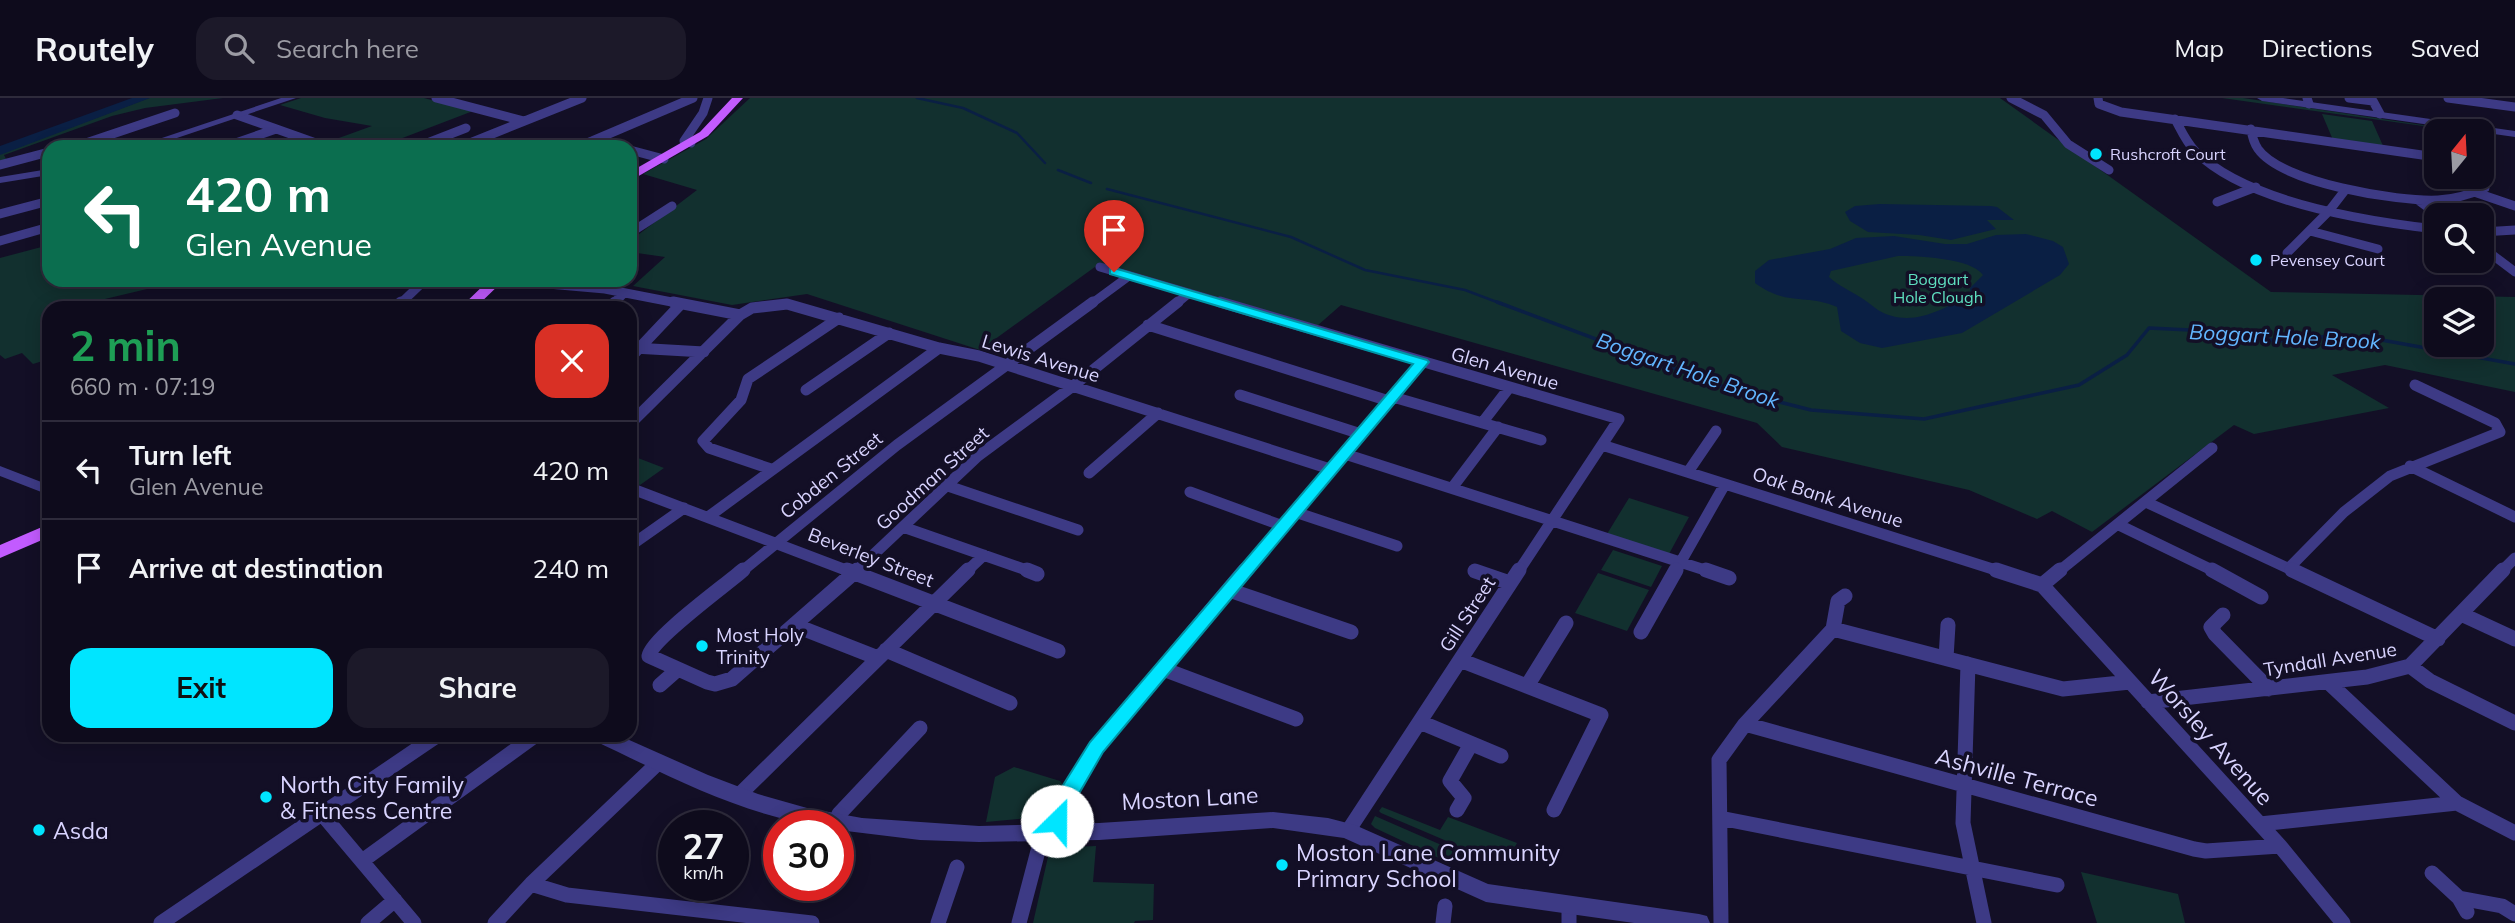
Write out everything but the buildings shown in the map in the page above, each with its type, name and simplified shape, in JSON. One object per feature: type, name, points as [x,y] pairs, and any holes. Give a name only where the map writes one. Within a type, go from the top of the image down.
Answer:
[{"type":"main road","points":[[637,173],[691,143],[715,124],[738,98]]},
{"type":"main road","points":[[475,301],[491,287]]},
{"type":"main road","points":[[0,552],[42,533]]},
{"type":"street","points":[[161,140],[291,98]]},
{"type":"street","points":[[436,98],[524,121]]},
{"type":"street","points":[[465,106],[482,98]]},
{"type":"street","points":[[477,140],[582,98]]},
{"type":"street","points":[[594,140],[693,98]]},
{"type":"street","points":[[691,143],[684,141],[704,113],[709,98]]},
{"type":"street","points":[[2011,98],[2044,115],[2068,144],[2109,170]]},
{"type":"street","points":[[2096,98],[2099,104],[2107,108],[2233,123],[2251,130],[2424,155]]},
{"type":"street","points":[[2262,98],[2308,101],[2424,122]]},
{"type":"street","points":[[2349,98],[2373,101],[2380,114]]},
{"type":"street","points":[[2448,98],[2515,107]]},
{"type":"street","points":[[95,140],[175,113]]},
{"type":"street","points":[[237,115],[307,140]]},
{"type":"street","points":[[2180,117],[2185,138],[2206,160],[2256,187],[2329,211],[2424,227]]},
{"type":"street","points":[[435,140],[467,128]]},
{"type":"street","points":[[244,140],[276,129]]},
{"type":"street","points":[[2251,130],[2254,144],[2276,164],[2346,189],[2418,200],[2453,200],[2483,189]]},
{"type":"street","points":[[2494,132],[2515,134]]},
{"type":"street","points":[[637,152],[664,159]]},
{"type":"street","points":[[0,165],[42,154]]},
{"type":"street","points":[[0,180],[42,173]]},
{"type":"street","points":[[2217,202],[2256,187]]},
{"type":"street","points":[[2287,253],[2329,211],[2346,189]]},
{"type":"street","points":[[2477,193],[2515,206]]},
{"type":"street","points":[[2418,200],[2424,204]]},
{"type":"street","points":[[0,214],[42,203]]},
{"type":"street","points":[[637,228],[672,206]]},
{"type":"street","points":[[0,241],[42,229]]},
{"type":"street","points":[[2494,231],[2515,230]]},
{"type":"street","points":[[2310,231],[2378,249]]},
{"type":"street","points":[[2494,256],[2515,272]]},
{"type":"street","name":"Glen Avenue","points":[[1100,267],[1619,419]]},
{"type":"street","name":"Cobden Street","points":[[738,674],[724,683],[716,684],[652,659],[649,656],[650,649],[897,445],[1129,276]]},
{"type":"street","points":[[402,301],[418,287]]},
{"type":"street","points":[[593,287],[740,315]]},
{"type":"street","points":[[616,301],[624,293]]},
{"type":"street","name":"Goodman Street","points":[[738,674],[855,572],[978,456],[1073,386],[1189,293]]},
{"type":"street","points":[[637,346],[681,303]]},
{"type":"street","name":"Lewis Avenue","points":[[740,315],[752,308],[787,304],[1008,365],[1330,469]]},
{"type":"street","points":[[637,417],[740,315]]},
{"type":"street","points":[[771,469],[709,448],[703,441],[741,400],[748,379],[839,318]]},
{"type":"street","points":[[1148,326],[1391,399],[1541,440]]},
{"type":"street","points":[[806,390],[889,333]]},
{"type":"street","points":[[637,348],[704,352]]},
{"type":"street","points":[[708,517],[939,348]]},
{"type":"street","points":[[1019,923],[1050,832],[1096,747],[1422,362]]},
{"type":"street","points":[[2289,568],[2349,505],[2378,482],[2410,466],[2493,437],[2500,432],[2495,423],[2415,385]]},
{"type":"street","points":[[1482,423],[1509,388]]},
{"type":"street","points":[[1240,395],[1362,434]]},
{"type":"street","points":[[1089,473],[1158,413]]},
{"type":"street","name":"Gill Street","points":[[1349,831],[1619,419]]},
{"type":"street","points":[[1452,488],[1499,427]]},
{"type":"street","points":[[1688,472],[1716,431]]},
{"type":"street","name":"Oak Bank Avenue","points":[[1602,445],[2042,585]]},
{"type":"street","points":[[2042,585],[2148,503],[2212,448]]},
{"type":"street","points":[[1345,454],[1729,578]]},
{"type":"street","points":[[2410,466],[2515,517]]},
{"type":"street","points":[[0,471],[42,487]]},
{"type":"street","points":[[1641,632],[1725,484]]},
{"type":"street","points":[[945,485],[1078,530]]},
{"type":"street","name":"Beverley Street","points":[[637,491],[1058,651]]},
{"type":"street","points":[[1190,492],[1283,527]]},
{"type":"street","points":[[2148,503],[2438,639]]},
{"type":"street","points":[[637,541],[684,508]]},
{"type":"street","points":[[1295,512],[1397,546]]},
{"type":"street","points":[[2119,525],[2244,586],[2261,597]]},
{"type":"street","points":[[904,527],[1037,574]]},
{"type":"street","points":[[738,796],[984,555]]},
{"type":"street","name":"Tyndall Avenue","points":[[2148,702],[2368,677],[2410,666],[2515,558]]},
{"type":"street","points":[[1475,571],[1510,583]]},
{"type":"street","name":"Worsley Avenue","points":[[2042,585],[2280,846],[2343,923]]},
{"type":"street","points":[[1229,590],[1352,632]]},
{"type":"street","points":[[1721,923],[1719,760],[1745,724],[1833,629],[1838,601],[1845,596]]},
{"type":"street","points":[[2460,614],[2515,639]]},
{"type":"street","points":[[2223,615],[2212,622],[2211,627],[2215,634],[2269,688]]},
{"type":"street","points":[[1527,686],[1566,623]]},
{"type":"street","points":[[794,625],[882,654],[1010,703]]},
{"type":"street","points":[[1946,658],[1948,625]]},
{"type":"street","points":[[1833,629],[2063,689],[2130,682]]},
{"type":"street","points":[[1460,660],[1601,715],[1554,810]]},
{"type":"street","points":[[1968,664],[1963,823],[1984,923]]},
{"type":"street","points":[[2410,666],[2452,693],[2515,723]]},
{"type":"street","points":[[1163,669],[1296,719]]},
{"type":"street","points":[[660,685],[677,670]]},
{"type":"street","points":[[2328,682],[2457,803],[2515,833]]},
{"type":"street","points":[[1420,722],[1501,756]]},
{"type":"street","name":"Ashville Terrace","points":[[1745,724],[2194,849],[2206,851],[2280,846]]},
{"type":"street","points":[[843,810],[920,728]]},
{"type":"street","points":[[161,923],[428,742]]},
{"type":"street","points":[[362,861],[526,742]]},
{"type":"street","name":"Moston Lane","points":[[615,742],[738,796],[791,810]]},
{"type":"street","points":[[1457,810],[1464,799],[1450,781],[1471,744]]},
{"type":"street","points":[[495,923],[531,884],[659,762]]},
{"type":"street","points":[[2260,824],[2457,803]]},
{"type":"street","points":[[322,814],[414,923]]},
{"type":"street","points":[[1720,818],[2057,885]]},
{"type":"street","name":"Moston Lane","points":[[854,824],[910,830],[1050,832],[1273,820],[1349,831],[1486,893],[1569,915],[1687,922]]},
{"type":"street","points":[[937,923],[957,867]]},
{"type":"street","points":[[2432,873],[2463,905],[2501,906],[2515,914]]},
{"type":"street","points":[[531,884],[567,895],[743,920],[812,923]]},
{"type":"street","points":[[368,923],[394,900]]},
{"type":"green space","points":[[149,98],[223,98],[145,108],[112,116],[4,155],[7,161],[0,163],[0,154]]},
{"type":"green space","points":[[301,98],[424,98],[473,111],[397,140],[333,140],[372,126],[325,118],[280,105]]},
{"type":"green space","name":"Boggart Hole Clough","points":[[750,98],[2000,98],[2271,292],[2424,295],[2424,357],[2494,357],[2494,297],[2515,297],[2515,392],[2385,365],[2332,375],[2389,408],[2254,434],[2234,425],[2092,532],[2052,511],[2037,519],[1969,490],[1782,447],[1757,423],[1341,305],[1317,326],[1099,264],[980,350],[807,294],[732,305],[637,287],[637,282],[665,257],[637,253],[637,236],[697,190],[643,174],[706,139]]},
{"type":"green space","points":[[2222,98],[2243,98],[2424,126]]},
{"type":"green space","points":[[2322,114],[2372,121],[2384,148],[2333,140]]},
{"type":"green space","points":[[42,247],[42,287],[156,287],[96,301],[42,301],[42,361],[33,364],[22,353],[5,359],[0,355],[0,258]]},
{"type":"green space","points":[[637,455],[638,458],[664,468],[640,485],[637,484]]},
{"type":"green space","points":[[1629,498],[1689,517],[1669,554],[1607,534]]},
{"type":"green space","points":[[1613,550],[1662,566],[1651,587],[1601,570]]},
{"type":"green space","points":[[1598,573],[1649,590],[1627,631],[1575,613]]},
{"type":"green space","points":[[1014,767],[1060,781],[1063,785],[1040,817],[986,822],[995,777]]},
{"type":"green space","points":[[1382,807],[1440,830],[1448,817],[1517,843],[1507,862],[1474,856],[1456,845],[1381,813],[1379,811]]},
{"type":"green space","points":[[1375,816],[1446,847],[1454,852],[1458,859],[1441,859],[1375,828],[1371,824]]},
{"type":"green space","points":[[1096,846],[1093,882],[1154,884],[1153,920],[1134,923],[1033,923],[1050,848]]},
{"type":"green space","points":[[2081,872],[2178,894],[2185,923],[2097,923]]},
{"type":"water","points":[[1855,206],[1991,206],[1997,207],[2014,220],[1987,220],[1996,229],[1951,240],[1868,232],[1850,221],[1845,212]]},
{"type":"water","points":[[2026,234],[2053,241],[2063,247],[2069,264],[2060,275],[1962,333],[1882,348],[1860,343],[1841,331],[1837,307],[1777,295],[1755,283],[1755,271],[1769,260],[1830,249],[1856,238],[1894,236],[1945,244],[1967,244],[1996,235]],"holes":[[[1898,256],[1956,262],[1977,269],[1983,275],[1970,288],[1971,294],[1937,311],[1914,318],[1902,318],[1878,310],[1829,277],[1831,271]]]},
{"type":"waterway","points":[[0,151],[144,98]]},
{"type":"waterway","name":"Boggart Hole Brook","points":[[917,98],[963,108],[1017,133],[1045,163]]},
{"type":"waterway","name":"Boggart Hole Brook","points":[[1058,170],[1091,183]]},
{"type":"waterway","name":"Boggart Hole Brook","points":[[1107,189],[1291,237],[1365,270],[1465,290],[1502,304]]},
{"type":"waterway","name":"Boggart Hole Brook","points":[[1497,302],[1732,390],[1811,410],[1924,419],[2079,385],[2127,355],[2149,328],[2210,331],[2278,341],[2331,336],[2376,339],[2515,364]]},
{"type":"place","name":"Rushcroft Court","points":[[2096,154]]},
{"type":"place","name":"Pevensey Court","points":[[2256,260]]},
{"type":"place","name":"Most Holy Trinity","points":[[702,646]]},
{"type":"place","name":"North City Family & Fitness Centre","points":[[266,797]]},
{"type":"place","name":"Asda","points":[[39,830]]},
{"type":"place","name":"Moston Lane Community Primary School","points":[[1282,865]]},
{"type":"route","points":[[1057,821],[1061,808],[1096,747],[1422,362],[1114,272]]}]
